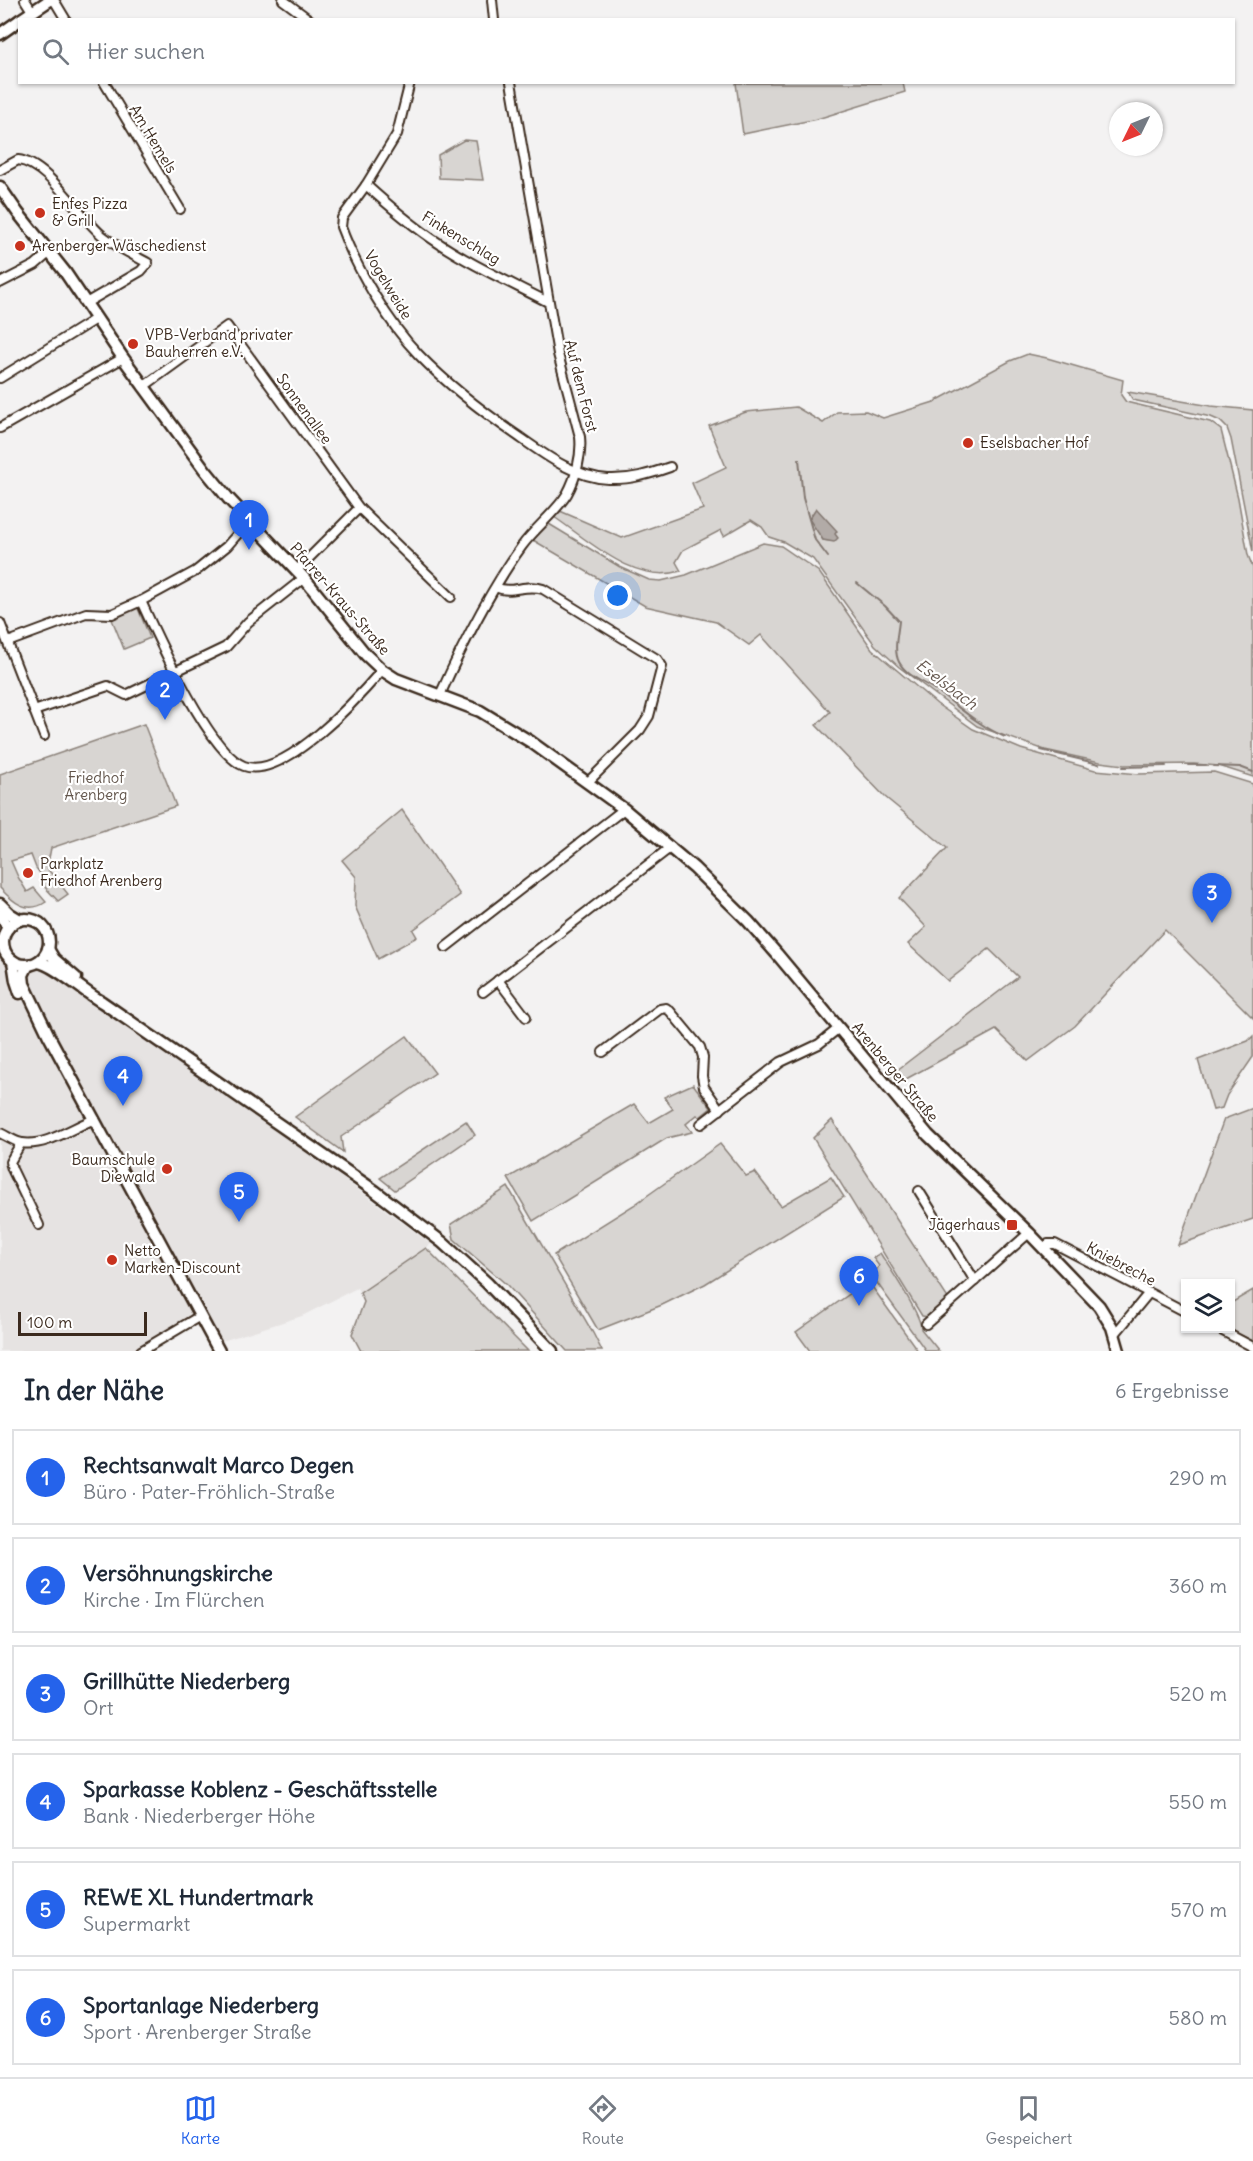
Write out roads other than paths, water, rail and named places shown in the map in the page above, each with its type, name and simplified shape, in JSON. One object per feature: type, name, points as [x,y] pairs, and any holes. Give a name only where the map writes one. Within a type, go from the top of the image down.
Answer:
[{"type":"street","points":[[25,0],[32,11]]},
{"type":"street","points":[[23,18],[52,0],[65,18]]},
{"type":"street","points":[[283,0],[307,18]]},
{"type":"street","points":[[492,0],[494,18]]},
{"type":"street","points":[[0,34],[18,21]]},
{"type":"street","name":"Am Hemels","points":[[105,84],[180,209]]},
{"type":"street","name":"Vogelweide","points":[[410,84],[397,134],[366,186],[342,218],[341,227],[366,278],[392,322],[418,354],[492,417],[537,450],[575,472]]},
{"type":"street","name":"Auf dem Forst","points":[[440,695],[460,651],[521,546],[566,495],[582,449],[558,354],[511,84]]},
{"type":"street","points":[[0,170],[18,160],[33,165],[49,178],[99,233],[148,263],[141,271],[86,303]]},
{"type":"street","name":"Finkenschlag","points":[[366,186],[432,239],[548,302]]},
{"type":"street","name":"Pfarrer-Kraus-Straße","points":[[0,187],[50,252],[143,387],[205,470],[301,574],[356,644],[382,670],[404,683],[440,695],[490,717],[531,742],[588,782],[671,847],[748,921]]},
{"type":"street","points":[[0,283],[35,265],[50,252]]},
{"type":"street","points":[[0,378],[97,318]]},
{"type":"street","name":"Sonnenallee","points":[[143,387],[227,326],[360,508],[451,597]]},
{"type":"street","points":[[0,428],[123,358]]},
{"type":"street","points":[[575,472],[606,479],[625,479],[644,476],[670,467]]},
{"type":"street","points":[[34,711],[108,686],[126,695],[226,647],[248,622],[301,574],[360,508]]},
{"type":"street","points":[[8,642],[86,613],[112,614],[141,601],[196,571],[227,546],[249,520]]},
{"type":"street","points":[[496,587],[505,590],[524,586],[543,589],[657,659],[662,666],[649,716],[640,730],[588,782]]},
{"type":"street","points":[[141,601],[193,704],[225,751],[238,763],[257,767],[274,762],[326,729],[382,670]]},
{"type":"street","points":[[0,623],[44,736]]},
{"type":"street","points":[[446,947],[624,809]]},
{"type":"street","points":[[483,992],[671,847]]},
{"type":"street","points":[[0,904],[20,920],[34,921],[44,928],[49,940],[48,949],[54,959],[102,1002],[375,1191],[442,1242],[487,1283],[552,1351]]},
{"type":"street","points":[[0,915],[8,928]]},
{"type":"street","points":[[20,920],[8,928],[3,943],[6,953],[14,961],[49,965],[102,1002]]},
{"type":"street","name":"Arenberger Straße","points":[[748,921],[928,1135],[1029,1233],[1099,1306],[1115,1334],[1119,1351]]},
{"type":"street","points":[[48,949],[23,975],[24,984],[49,1036],[219,1351]]},
{"type":"street","points":[[14,961],[20,993],[39,1025],[49,1036]]},
{"type":"street","points":[[498,980],[526,1017]]},
{"type":"street","points":[[603,1052],[660,1009],[666,1008],[700,1047],[703,1057],[704,1087],[720,1110]]},
{"type":"street","points":[[701,1124],[781,1062],[819,1044],[839,1028]]},
{"type":"street","points":[[0,1133],[21,1143],[47,1140],[95,1119]]},
{"type":"street","points":[[21,1143],[10,1162],[15,1178],[39,1225]]},
{"type":"street","points":[[919,1191],[975,1281]]},
{"type":"street","points":[[926,1324],[1029,1233]]},
{"type":"street","name":"Kniebreche","points":[[1044,1248],[1048,1244],[1055,1244],[1181,1310]]},
{"type":"street","points":[[1115,1334],[1148,1294]]},
{"type":"street","points":[[141,1351],[200,1316]]},
{"type":"street","points":[[1225,1333],[1253,1347]]},
{"type":"waterway","name":"Eselsbach","points":[[799,459],[803,498],[815,540],[828,557]]},
{"type":"waterway","name":"Eselsbach","points":[[857,583],[899,621],[896,653],[903,667],[912,676],[940,693],[979,722],[1005,737]]},
{"type":"waterway","name":"Eselsbach","points":[[1041,750],[1099,764]]},
{"type":"waterway","name":"Eselsbach","points":[[1188,765],[1206,765]]},
{"type":"waterway","name":"Eselsbach","points":[[1123,767],[1166,766]]},
{"type":"waterway","name":"Eselsbach","points":[[1214,766],[1240,767],[1253,772]]},
{"type":"place","name":"Enfes Pizza & Grill","points":[[40,213]]},
{"type":"place","name":"Arenberger Wäschedienst","points":[[20,246]]},
{"type":"place","name":"VPB-Verband privater Bauherren e.V.","points":[[133,344]]},
{"type":"place","name":"Eselsbacher Hof","points":[[968,443]]},
{"type":"place","name":"Rechtsanwalt Marco Degen","points":[[249,550]]},
{"type":"place","name":"Versöhnungskirche","points":[[165,720]]},
{"type":"place","name":"Parkplatz Friedhof Arenberg","points":[[28,873]]},
{"type":"place","name":"Grillhütte Niederberg","points":[[1212,923]]},
{"type":"place","name":"Sparkasse Koblenz - Geschäftsstelle","points":[[123,1106]]},
{"type":"place","name":"Baumschule Diewald","points":[[167,1169]]},
{"type":"place","name":"REWE XL Hundertmark","points":[[239,1222]]},
{"type":"place","name":"Jägerhaus","points":[[1012,1225]]},
{"type":"place","name":"Netto Marken-Discount","points":[[112,1260]]},
{"type":"place","name":"Sportanlage Niederberg","points":[[859,1306]]},
{"type":"park label","name":"Friedhof Arenberg","points":[[96,786]]}]
